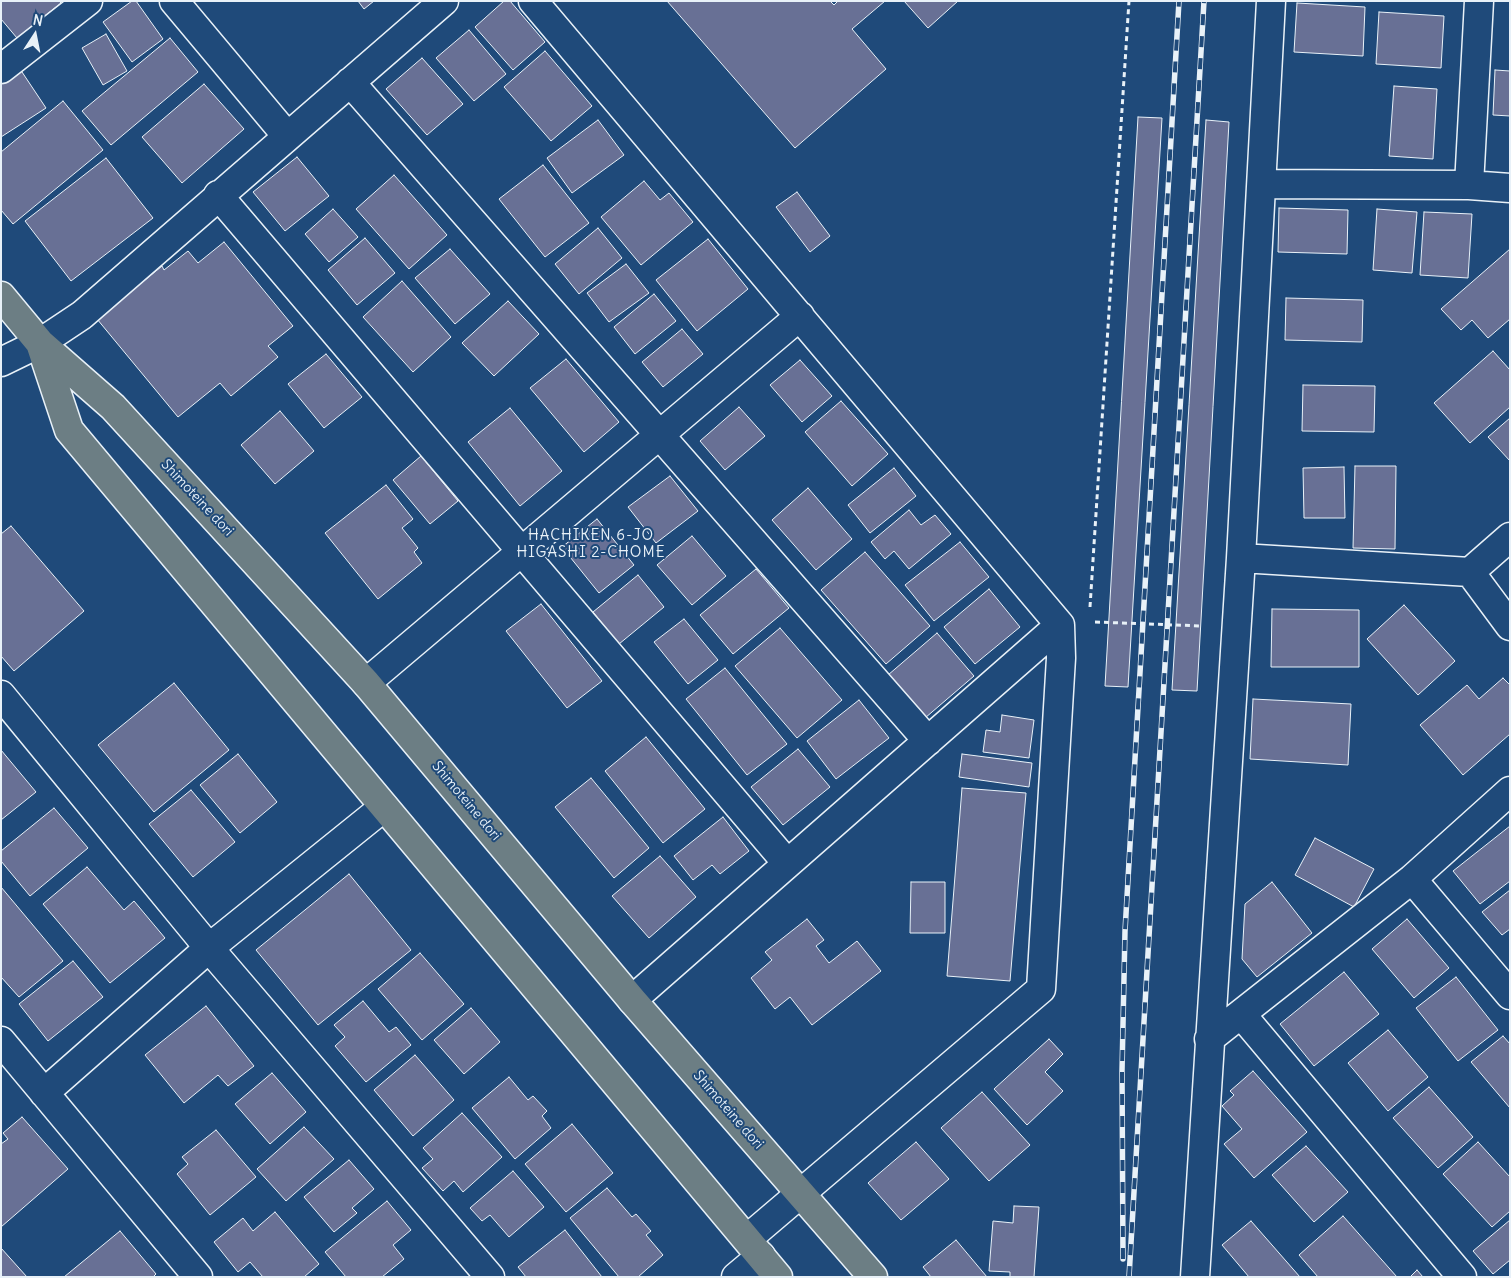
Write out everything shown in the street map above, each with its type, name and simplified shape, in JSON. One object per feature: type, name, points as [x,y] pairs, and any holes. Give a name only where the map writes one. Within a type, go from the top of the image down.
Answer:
[{"type":"main road","name":"Shimoteine dori","points":[[1,296],[40,343],[113,407],[366,683],[632,1000],[873,1277]]},
{"type":"main road","name":"Shimoteine dori","points":[[40,343],[69,430],[762,1257]]},
{"type":"street","points":[[1,69],[88,1]]},
{"type":"street","points":[[174,1],[287,136]]},
{"type":"street","points":[[1,362],[40,343],[82,315],[218,195],[444,1]]},
{"type":"street","points":[[533,1],[1060,624],[1062,658],[1041,989],[801,1192],[762,1257],[736,1277]]},
{"type":"street","points":[[1195,1277],[1241,558],[1271,1]]},
{"type":"street","points":[[1469,184],[1479,1]]},
{"type":"street","points":[[350,82],[928,741]]},
{"type":"street","points":[[1262,184],[1469,184],[1510,188]]},
{"type":"street","points":[[218,195],[787,863]]},
{"type":"street","points":[[366,683],[800,316]]},
{"type":"street","points":[[1241,558],[1470,572],[1510,537]]},
{"type":"street","points":[[1470,572],[1510,626]]},
{"type":"street","points":[[632,1000],[1060,624]]},
{"type":"street","points":[[1,695],[209,948],[490,1277]]},
{"type":"street","points":[[1210,1039],[1412,878],[1510,791]]},
{"type":"street","points":[[44,1094],[209,948],[384,807]]},
{"type":"street","points":[[1412,878],[1510,995]]},
{"type":"street","points":[[1241,1014],[1462,1277]]},
{"type":"street","points":[[1,1041],[198,1277]]},
{"type":"path","points":[[1090,612],[1129,1]]},
{"type":"path","points":[[1089,622],[1210,627]]},
{"type":"building","points":[[1,1],[59,1],[61,3],[17,38],[1,19]]},
{"type":"building","points":[[132,1],[136,1],[163,39],[132,62],[103,22]]},
{"type":"building","points":[[358,1],[374,1],[364,9]]},
{"type":"building","points":[[504,1],[510,1],[545,42],[513,70],[475,27]]},
{"type":"building","points":[[667,1],[830,1],[834,5],[838,1],[885,1],[852,29],[886,69],[795,148]]},
{"type":"building","points":[[904,1],[958,1],[928,28]]},
{"type":"building","points":[[1297,3],[1365,7],[1363,56],[1294,52]]},
{"type":"building","points":[[1379,12],[1444,16],[1441,68],[1376,64]]},
{"type":"building","points":[[469,30],[506,74],[474,101],[436,58]]},
{"type":"building","points":[[106,34],[127,71],[103,85],[82,48]]},
{"type":"building","points":[[170,38],[198,72],[111,145],[82,111]]},
{"type":"building","points":[[545,51],[592,106],[551,141],[504,87]]},
{"type":"building","points":[[422,58],[463,104],[427,135],[386,89]]},
{"type":"building","points":[[20,69],[46,108],[1,137],[1,82]]},
{"type":"building","points":[[1495,70],[1510,71],[1510,116],[1493,115]]},
{"type":"building","points":[[204,84],[244,129],[182,183],[142,137]]},
{"type":"building","points":[[1394,86],[1437,89],[1433,159],[1389,156]]},
{"type":"building","points":[[63,101],[103,150],[13,224],[1,210],[1,152]]},
{"type":"building","points":[[1138,117],[1162,118],[1128,687],[1105,686]]},
{"type":"building","points":[[598,120],[624,155],[572,193],[547,158]]},
{"type":"building","points":[[1206,120],[1229,122],[1197,691],[1172,690]]},
{"type":"building","points":[[297,157],[329,196],[285,231],[253,192]]},
{"type":"building","points":[[106,158],[153,218],[71,281],[25,221]]},
{"type":"building","points":[[543,165],[589,223],[545,257],[499,199]]},
{"type":"building","points":[[394,175],[447,235],[409,269],[356,209]]},
{"type":"building","points":[[644,181],[660,200],[669,193],[693,222],[641,265],[601,217]]},
{"type":"building","points":[[797,192],[830,236],[810,252],[776,207]]},
{"type":"building","points":[[1279,208],[1348,210],[1347,254],[1278,252]]},
{"type":"building","points":[[333,209],[358,237],[329,262],[305,234]]},
{"type":"building","points":[[1377,209],[1417,212],[1412,273],[1373,270]]},
{"type":"building","points":[[1424,212],[1472,214],[1468,278],[1420,275]]},
{"type":"building","points":[[598,228],[622,258],[579,294],[555,264]]},
{"type":"building","points":[[365,238],[395,273],[357,305],[328,270]]},
{"type":"building","points":[[708,239],[748,289],[697,331],[656,280]]},
{"type":"building","points":[[224,242],[293,326],[268,346],[278,357],[231,396],[220,383],[178,417],[97,319],[162,266],[164,270],[188,251],[198,263]]},
{"type":"building","points":[[450,249],[490,294],[455,324],[415,278]]},
{"type":"building","points":[[1510,249],[1510,319],[1488,338],[1472,320],[1461,330],[1441,309]]},
{"type":"building","points":[[626,264],[649,293],[609,322],[587,293]]},
{"type":"building","points":[[402,281],[451,337],[413,372],[363,317]]},
{"type":"building","points":[[654,294],[676,321],[635,354],[614,327]]},
{"type":"building","points":[[1286,298],[1363,300],[1362,342],[1285,340]]},
{"type":"building","points":[[508,301],[539,334],[494,376],[462,343]]},
{"type":"building","points":[[682,329],[703,354],[663,387],[642,362]]},
{"type":"building","points":[[1493,351],[1510,370],[1510,407],[1470,443],[1434,403]]},
{"type":"building","points":[[326,354],[362,397],[324,428],[288,384]]},
{"type":"building","points":[[566,359],[619,422],[584,452],[530,388]]},
{"type":"building","points":[[800,360],[832,396],[802,422],[770,385]]},
{"type":"building","points":[[1303,385],[1375,386],[1374,432],[1302,431]]},
{"type":"building","points":[[841,401],[888,454],[852,486],[805,432]]},
{"type":"building","points":[[739,407],[765,436],[725,470],[700,441]]},
{"type":"building","points":[[510,408],[562,471],[520,506],[468,442]]},
{"type":"building","points":[[280,411],[314,451],[275,484],[241,445]]},
{"type":"building","points":[[1510,418],[1510,461],[1488,437]]},
{"type":"building","points":[[421,456],[458,501],[430,524],[393,480]]},
{"type":"building","points":[[1355,466],[1396,466],[1395,549],[1353,548]]},
{"type":"building","points":[[1344,467],[1345,518],[1304,518],[1303,468]]},
{"type":"building","points":[[894,468],[916,496],[870,533],[848,505]]},
{"type":"building","points":[[670,476],[698,511],[656,543],[628,507]]},
{"type":"building","points":[[386,485],[413,519],[402,528],[418,548],[414,552],[422,563],[378,599],[325,533]]},
{"type":"building","points":[[808,488],[852,539],[816,570],[772,520]]},
{"type":"building","points":[[909,510],[921,525],[935,515],[951,534],[909,569],[894,551],[885,559],[871,542]]},
{"type":"building","points":[[597,519],[634,565],[599,593],[562,547]]},
{"type":"building","points":[[11,526],[84,611],[14,671],[1,656],[1,534]]},
{"type":"building","points":[[692,536],[726,576],[692,605],[657,565]]},
{"type":"building","points":[[960,542],[989,577],[934,621],[905,585]]},
{"type":"building","points":[[865,552],[930,626],[886,664],[821,590]]},
{"type":"building","points":[[756,569],[789,608],[733,654],[700,615]]},
{"type":"building","points":[[638,575],[664,607],[619,644],[593,612]]},
{"type":"building","points":[[989,589],[1020,627],[975,664],[944,627]]},
{"type":"building","points":[[541,604],[602,681],[567,708],[506,631]]},
{"type":"building","points":[[1404,605],[1455,661],[1418,695],[1367,639]]},
{"type":"building","points":[[1272,609],[1359,610],[1359,667],[1271,667]]},
{"type":"building","points":[[684,619],[718,660],[688,684],[654,642]]},
{"type":"building","points":[[780,628],[842,700],[797,738],[735,666]]},
{"type":"building","points":[[937,633],[974,676],[925,718],[888,675]]},
{"type":"building","points":[[725,668],[787,744],[747,775],[686,699]]},
{"type":"building","points":[[1503,678],[1510,685],[1510,734],[1463,775],[1420,725],[1467,685],[1479,699]]},
{"type":"building","points":[[174,683],[229,750],[154,812],[98,745]]},
{"type":"building","points":[[1253,699],[1351,704],[1348,765],[1250,759]]},
{"type":"building","points":[[859,700],[889,738],[836,779],[807,741]]},
{"type":"building","points":[[1002,715],[1034,720],[1029,758],[983,752],[986,730],[1000,732]]},
{"type":"building","points":[[646,737],[705,809],[663,843],[605,771]]},
{"type":"building","points":[[798,749],[830,787],[783,825],[751,787]]},
{"type":"building","points":[[1,750],[36,792],[1,820]]},
{"type":"building","points":[[238,754],[277,802],[240,833],[200,785]]},
{"type":"building","points":[[962,754],[1032,763],[1029,787],[959,777]]},
{"type":"building","points":[[591,778],[649,848],[614,878],[555,807]]},
{"type":"building","points":[[962,788],[1026,793],[1010,981],[947,976]]},
{"type":"building","points":[[191,790],[235,842],[193,877],[149,824]]},
{"type":"building","points":[[54,808],[88,848],[30,896],[1,861],[1,851]]},
{"type":"building","points":[[723,817],[749,851],[720,874],[712,865],[693,880],[674,856]]},
{"type":"building","points":[[1510,826],[1510,881],[1480,904],[1453,871]]},
{"type":"building","points":[[1315,838],[1374,869],[1354,907],[1295,875]]},
{"type":"building","points":[[660,856],[696,897],[649,938],[612,896]]},
{"type":"building","points":[[87,867],[124,910],[134,901],[165,938],[110,983],[43,904]]},
{"type":"building","points":[[349,874],[411,950],[318,1025],[256,950]]},
{"type":"building","points":[[911,882],[945,882],[945,933],[910,933]]},
{"type":"building","points":[[1272,882],[1312,933],[1257,977],[1242,959],[1245,904]]},
{"type":"building","points":[[1,887],[63,961],[19,997],[1,977]]},
{"type":"building","points":[[1510,890],[1510,929],[1502,935],[1482,912]]},
{"type":"building","points":[[807,919],[824,940],[816,946],[829,963],[857,941],[881,971],[812,1025],[790,997],[775,1009],[751,978],[772,960],[765,952]]},
{"type":"building","points":[[1407,919],[1449,968],[1414,998],[1372,949]]},
{"type":"building","points":[[420,953],[464,1004],[422,1040],[378,989]]},
{"type":"building","points":[[73,961],[103,997],[48,1041],[19,1004]]},
{"type":"building","points":[[1344,972],[1379,1014],[1314,1066],[1280,1024]]},
{"type":"building","points":[[1456,977],[1498,1030],[1458,1061],[1416,1008]]},
{"type":"building","points":[[363,1001],[389,1032],[396,1027],[411,1045],[366,1082],[335,1046],[345,1037],[334,1025]]},
{"type":"building","points":[[206,1006],[254,1066],[228,1086],[218,1075],[184,1103],[145,1055]]},
{"type":"building","points":[[471,1008],[500,1042],[464,1074],[434,1040]]},
{"type":"building","points":[[1388,1030],[1428,1077],[1388,1111],[1348,1063]]},
{"type":"building","points":[[1503,1036],[1510,1044],[1510,1108],[1471,1062]]},
{"type":"building","points":[[1049,1039],[1063,1054],[1045,1072],[1063,1091],[1027,1125],[994,1089]]},
{"type":"building","points":[[415,1055],[454,1100],[413,1136],[374,1090]]},
{"type":"building","points":[[1253,1071],[1307,1132],[1254,1178],[1224,1144],[1242,1129],[1222,1106],[1234,1095],[1230,1091]]},
{"type":"building","points":[[272,1073],[306,1112],[270,1144],[235,1104]]},
{"type":"building","points":[[509,1077],[528,1100],[533,1096],[547,1111],[542,1116],[551,1128],[515,1159],[472,1108]]},
{"type":"building","points":[[1429,1087],[1473,1137],[1438,1168],[1393,1118]]},
{"type":"building","points":[[982,1092],[1030,1145],[989,1181],[941,1128]]},
{"type":"building","points":[[462,1113],[502,1157],[463,1192],[454,1181],[443,1191],[422,1168],[433,1159],[423,1148]]},
{"type":"building","points":[[22,1117],[68,1169],[1,1227],[1,1144],[8,1139],[3,1133]]},
{"type":"building","points":[[572,1124],[613,1173],[566,1212],[525,1164]]},
{"type":"building","points":[[304,1127],[334,1159],[286,1201],[257,1169]]},
{"type":"building","points":[[216,1130],[256,1177],[210,1215],[177,1174],[188,1164],[182,1157]]},
{"type":"building","points":[[916,1142],[949,1179],[901,1220],[868,1183]]},
{"type":"building","points":[[1478,1142],[1510,1177],[1510,1211],[1492,1227],[1443,1174]]},
{"type":"building","points":[[1306,1146],[1348,1192],[1314,1222],[1272,1175]]},
{"type":"building","points":[[349,1160],[374,1189],[352,1208],[357,1213],[334,1232],[304,1197]]},
{"type":"building","points":[[513,1171],[544,1207],[509,1237],[490,1215],[482,1221],[470,1208]]},
{"type":"building","points":[[607,1188],[632,1217],[636,1214],[651,1231],[646,1235],[663,1255],[638,1277],[619,1277],[570,1218]]},
{"type":"building","points":[[387,1201],[411,1230],[393,1245],[404,1259],[382,1277],[346,1277],[325,1252]]},
{"type":"building","points":[[1014,1206],[1039,1207],[1034,1277],[1010,1277],[1010,1272],[989,1271],[993,1221],[1013,1223]]},
{"type":"building","points":[[275,1212],[319,1264],[304,1277],[263,1277],[250,1262],[238,1272],[214,1242],[243,1218],[253,1231]]},
{"type":"building","points":[[1343,1216],[1397,1277],[1318,1277],[1299,1255]]},
{"type":"building","points":[[1510,1220],[1510,1260],[1493,1274],[1473,1251]]},
{"type":"building","points":[[1251,1221],[1300,1277],[1249,1277],[1222,1245]]},
{"type":"building","points":[[565,1230],[602,1277],[526,1277],[518,1267]]},
{"type":"building","points":[[120,1231],[156,1274],[153,1277],[64,1277]]},
{"type":"building","points":[[956,1240],[987,1277],[931,1277],[923,1267]]},
{"type":"building","points":[[1,1248],[27,1277],[1,1277]]},
{"type":"building","points":[[1417,1270],[1423,1277],[1410,1277]]},
{"type":"railway","points":[[1123,1259],[1122,1071],[1125,931],[1179,1]]},
{"type":"railway","points":[[1129,1277],[1204,1]]},
{"type":"district","name":"HACHIKEN 6-JO HIGASHI 2-CHOME","points":[[591,544]]}]
